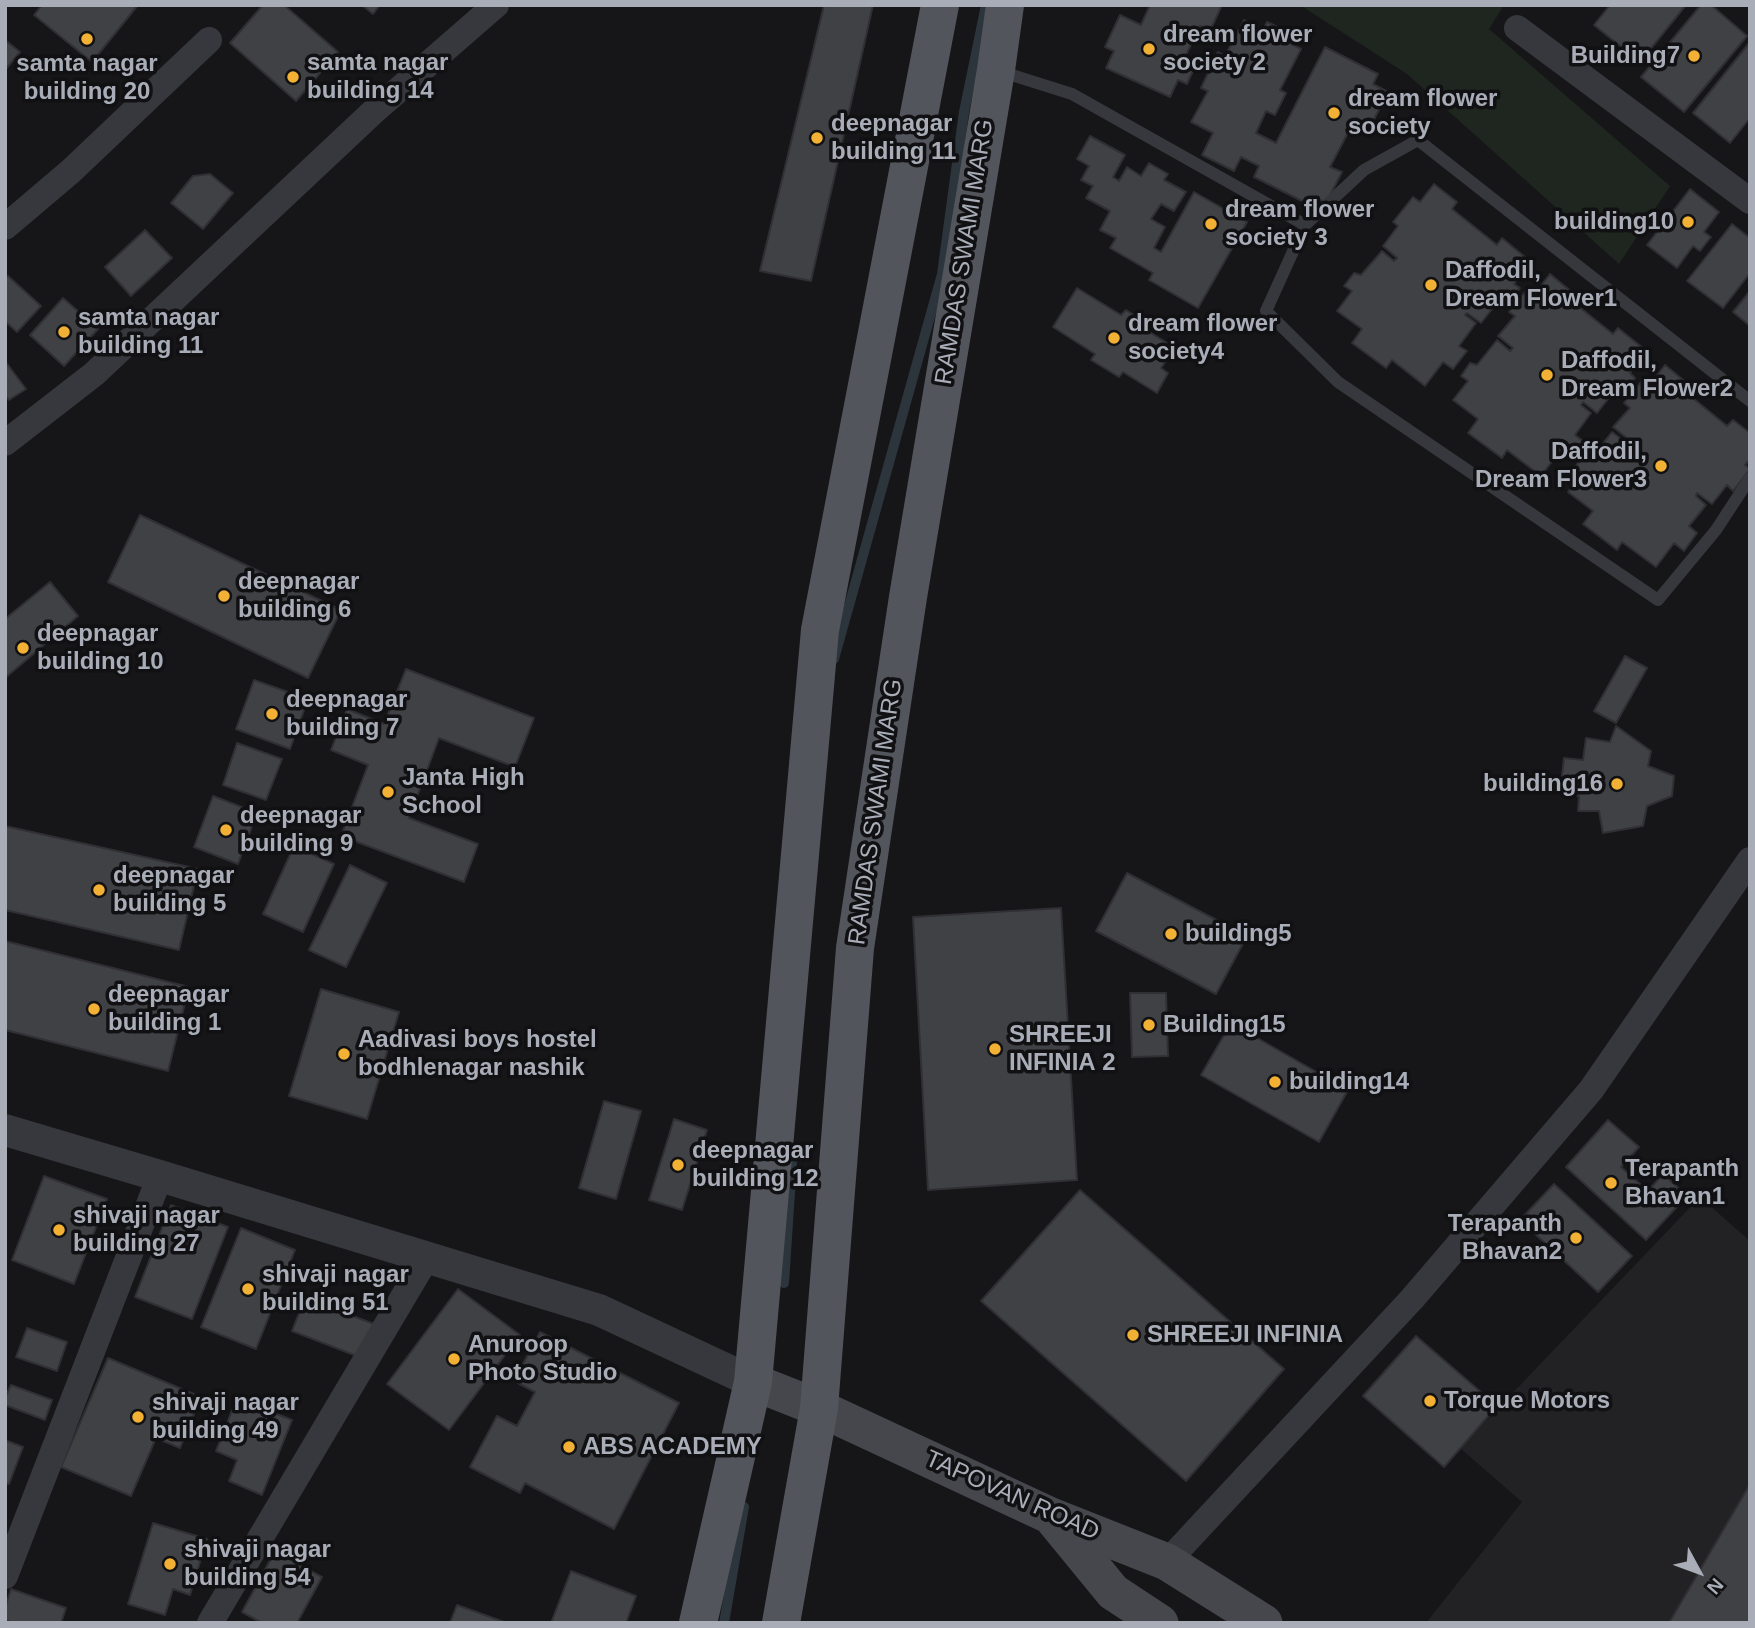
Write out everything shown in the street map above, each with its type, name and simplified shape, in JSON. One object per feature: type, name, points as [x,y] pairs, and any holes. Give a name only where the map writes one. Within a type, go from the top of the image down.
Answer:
[{"type":"main road","points":[[698,1623],[753,1382],[820,630],[940,5]]},
{"type":"main road","name":"RAMDAS SWAMI MARG","points":[[780,1623],[819,1408],[855,948],[908,597],[1005,5]]},
{"type":"main road","name":"TAPOVAN ROAD","points":[[753,1382],[819,1408],[1051,1516],[1167,1562],[1264,1623]]},
{"type":"main road","points":[[1051,1516],[1114,1592],[1160,1623]]},
{"type":"street","points":[[5,443],[94,374],[373,112],[496,5]]},
{"type":"street","points":[[1517,28],[1750,201]]},
{"type":"street","points":[[5,228],[72,171],[209,40]]},
{"type":"street","points":[[1167,1562],[1412,1299],[1591,1090],[1750,860]]},
{"type":"street","points":[[5,1130],[599,1310],[753,1382]]},
{"type":"street","points":[[5,1576],[160,1176]]},
{"type":"street","points":[[210,1623],[427,1257]]},
{"type":"lane","points":[[996,70],[1072,94],[1305,225]]},
{"type":"lane","points":[[1750,401],[1418,140],[1364,170],[1305,225],[1266,310],[1338,382],[1658,600],[1716,530],[1750,478]]},
{"type":"shaded area","points":[[1300,5],[1504,5],[1489,29],[1670,186],[1619,264],[1407,74]]},
{"type":"shaded area","points":[[1700,1197],[1750,1241],[1750,1623],[1426,1623],[1522,1502],[1460,1448]]},
{"type":"building","name":"samta nagar building 20","points":[[42,5],[138,5],[92,62],[34,15]]},
{"type":"building","name":"samta nagar building 14","points":[[263,5],[284,5],[338,52],[296,101],[230,43]]},
{"type":"building","points":[[362,5],[380,5],[373,14]]},
{"type":"building","name":"deepnagar building 11","points":[[824,5],[873,5],[811,281],[760,271]]},
{"type":"building","name":"dream flower society 2","points":[[1150,5],[1222,5],[1210,31],[1200,26],[1184,59],[1196,64],[1187,84],[1178,80],[1170,97],[1106,68],[1114,51],[1105,47],[1120,15],[1141,25]]},
{"type":"building","points":[[1610,5],[1686,5],[1640,62],[1594,25]]},
{"type":"building","name":"Building7","points":[[1701,5],[1711,5],[1747,36],[1684,112],[1641,77]]},
{"type":"building","name":"dream flower society","points":[[1244,20],[1263,30],[1267,22],[1288,32],[1284,40],[1301,49],[1280,90],[1286,93],[1275,115],[1266,111],[1256,133],[1276,143],[1325,47],[1378,74],[1373,84],[1388,92],[1368,131],[1353,123],[1330,167],[1342,172],[1326,203],[1316,198],[1312,206],[1254,177],[1259,166],[1241,157],[1234,171],[1202,155],[1213,133],[1191,122],[1208,91],[1201,88],[1218,52],[1225,56]]},
{"type":"building","points":[[5,40],[20,52],[5,70]]},
{"type":"building","points":[[1750,42],[1750,118],[1730,143],[1693,113]]},
{"type":"building","name":"dream flower society 3","points":[[1090,136],[1125,155],[1113,177],[1119,181],[1127,167],[1141,176],[1149,163],[1168,174],[1164,180],[1186,192],[1174,211],[1161,204],[1151,219],[1165,227],[1154,248],[1161,252],[1194,192],[1247,222],[1198,308],[1149,280],[1153,273],[1110,248],[1116,238],[1100,230],[1110,211],[1086,198],[1093,186],[1081,180],[1089,166],[1077,159]]},
{"type":"building","points":[[210,174],[233,193],[203,229],[171,203],[193,176]]},
{"type":"building","name":"Daffodil, Dream Flower1","points":[[1434,184],[1457,202],[1452,209],[1497,245],[1502,238],[1531,262],[1514,284],[1520,288],[1502,309],[1496,304],[1481,323],[1467,313],[1465,315],[1476,323],[1459,346],[1467,351],[1453,369],[1443,362],[1425,386],[1392,360],[1386,368],[1352,343],[1362,329],[1337,311],[1352,291],[1344,286],[1354,273],[1361,275],[1382,251],[1394,261],[1397,258],[1383,246],[1398,226],[1393,222],[1413,197],[1420,202]]},
{"type":"building","name":"building10","points":[[1690,189],[1719,212],[1704,232],[1711,237],[1700,251],[1693,246],[1677,268],[1647,245]]},
{"type":"building","points":[[1732,224],[1750,238],[1750,273],[1723,308],[1687,281]]},
{"type":"building","points":[[145,230],[172,258],[131,296],[105,267]]},
{"type":"building","name":"Daffodil, Dream Flower2","points":[[1550,274],[1573,293],[1568,298],[1613,334],[1618,328],[1648,352],[1630,373],[1635,378],[1618,399],[1612,394],[1597,413],[1583,402],[1581,405],[1591,413],[1575,435],[1583,441],[1569,459],[1559,452],[1541,476],[1507,450],[1502,458],[1468,433],[1478,419],[1453,400],[1468,381],[1461,376],[1470,363],[1477,365],[1497,340],[1510,351],[1513,348],[1498,336],[1515,316],[1509,312],[1529,287],[1536,292]]},
{"type":"building","points":[[8,276],[41,306],[17,332],[5,321],[5,278]]},
{"type":"building","name":"dream flower society4","points":[[1077,288],[1121,315],[1126,310],[1143,321],[1140,326],[1175,348],[1161,368],[1168,373],[1157,393],[1123,372],[1119,377],[1091,360],[1095,354],[1053,327]]},
{"type":"building","points":[[1750,291],[1750,326],[1733,312]]},
{"type":"building","name":"samta nagar building 11","points":[[63,298],[98,329],[64,366],[30,335]]},
{"type":"building","points":[[5,361],[26,389],[9,400],[5,395]]},
{"type":"building","name":"Daffodil, Dream Flower3","points":[[1665,365],[1688,384],[1683,390],[1727,426],[1733,420],[1750,433],[1750,459],[1745,465],[1750,469],[1733,491],[1727,485],[1712,504],[1697,493],[1696,496],[1706,505],[1689,526],[1697,533],[1684,551],[1674,543],[1656,567],[1622,542],[1617,550],[1583,524],[1593,511],[1568,492],[1582,472],[1575,467],[1585,454],[1592,457],[1612,432],[1625,442],[1628,439],[1613,427],[1630,408],[1624,403],[1644,378],[1651,383]]},
{"type":"building","name":"deepnagar building 6","points":[[140,515],[341,610],[308,678],[108,582]]},
{"type":"building","name":"deepnagar building 10","points":[[50,582],[78,616],[5,678],[5,619]]},
{"type":"building","points":[[1625,656],[1647,668],[1616,723],[1594,711]]},
{"type":"building","name":"Janta High School","points":[[406,669],[534,718],[515,767],[439,738],[409,818],[478,844],[464,882],[341,836],[368,765],[331,750],[347,709],[384,724]]},
{"type":"building","name":"deepnagar building 7","points":[[254,680],[308,699],[290,749],[236,729]]},
{"type":"building","name":"building16","points":[[1616,726],[1651,751],[1648,766],[1674,776],[1672,796],[1647,806],[1643,826],[1603,833],[1599,811],[1578,811],[1579,796],[1560,793],[1564,758],[1583,760],[1586,738],[1610,742]]},
{"type":"building","points":[[237,743],[282,759],[266,800],[223,785]]},
{"type":"building","name":"deepnagar building 9","points":[[213,796],[257,813],[238,864],[194,847]]},
{"type":"building","name":"deepnagar building 5","points":[[5,826],[198,869],[179,950],[5,910]]},
{"type":"building","points":[[294,846],[334,864],[303,932],[263,914]]},
{"type":"building","points":[[350,865],[387,883],[346,967],[309,950]]},
{"type":"building","name":"building5","points":[[1127,873],[1247,936],[1216,994],[1096,931]]},
{"type":"building","name":"SHREEJI INFINIA 2","points":[[1061,908],[1077,1180],[928,1190],[913,917]]},
{"type":"building","name":"deepnagar building 1","points":[[5,941],[189,987],[168,1071],[5,1030]]},
{"type":"building","name":"Aadivasi boys hostel bodhlenagar nashik","points":[[321,989],[399,1012],[367,1119],[289,1096]]},
{"type":"building","name":"Building15","points":[[1130,993],[1166,993],[1168,1056],[1132,1057]]},
{"type":"building","name":"building14","points":[[1231,1023],[1348,1090],[1319,1142],[1201,1075]]},
{"type":"building","points":[[604,1101],[641,1111],[616,1199],[579,1188]]},
{"type":"building","name":"deepnagar building 12","points":[[674,1119],[707,1130],[682,1210],[649,1200]]},
{"type":"building","name":"Terapanth Bhavan1","points":[[1608,1120],[1639,1147],[1621,1167],[1648,1191],[1663,1174],[1687,1196],[1646,1240],[1566,1167]]},
{"type":"building","name":"shivaji nagar building 27","points":[[44,1176],[107,1199],[74,1284],[12,1260]]},
{"type":"building","name":"Terapanth Bhavan2","points":[[1554,1184],[1632,1256],[1598,1292],[1520,1220]]},
{"type":"building","name":"SHREEJI INFINIA","points":[[1080,1190],[1284,1369],[1186,1481],[981,1301]]},
{"type":"building","points":[[171,1205],[228,1227],[192,1319],[135,1297]]},
{"type":"building","name":"shivaji nagar building 51","points":[[241,1228],[295,1250],[256,1349],[201,1327]]},
{"type":"building","name":"Anuroop Photo Studio","points":[[458,1289],[520,1335],[449,1430],[387,1384]]},
{"type":"building","points":[[305,1298],[374,1324],[362,1358],[292,1331]]},
{"type":"building","points":[[27,1328],[67,1342],[57,1371],[16,1357]]},
{"type":"building","name":"ABS ACADEMY","points":[[540,1332],[679,1403],[614,1529],[525,1483],[520,1493],[470,1467],[497,1416],[517,1426],[535,1392],[514,1381]]},
{"type":"building","name":"Torque Motors","points":[[1416,1336],[1497,1406],[1444,1467],[1363,1396]]},
{"type":"building","name":"shivaji nagar building 49","points":[[108,1358],[201,1397],[180,1448],[156,1438],[131,1496],[61,1467]]},
{"type":"building","points":[[11,1385],[52,1400],[45,1420],[5,1405]]},
{"type":"building","points":[[237,1398],[292,1420],[262,1495],[229,1481],[237,1460],[216,1451]]},
{"type":"building","points":[[5,1440],[23,1447],[9,1484],[5,1483]]},
{"type":"building","points":[[1750,1484],[1750,1623],[1669,1623]]},
{"type":"building","name":"shivaji nagar building 54","points":[[153,1523],[207,1539],[190,1595],[173,1589],[165,1615],[128,1604]]},
{"type":"building","points":[[275,1551],[322,1577],[297,1623],[262,1623],[242,1612]]},
{"type":"building","points":[[571,1571],[636,1596],[626,1623],[551,1623]]},
{"type":"building","points":[[11,1589],[66,1608],[61,1623],[12,1623],[5,1620],[5,1608]]},
{"type":"building","points":[[457,1605],[507,1623],[450,1623]]},
{"type":"waterway","points":[[834,659],[942,274],[964,112],[986,5]]},
{"type":"waterway","points":[[784,1283],[792,1162]]},
{"type":"waterway","points":[[724,1623],[744,1507]]},
{"type":"place","name":"samta nagar building 20","points":[[87,39]]},
{"type":"place","name":"dream flower society 2","points":[[1149,49]]},
{"type":"place","name":"Building7","points":[[1694,56]]},
{"type":"place","name":"samta nagar building 14","points":[[293,77]]},
{"type":"place","name":"dream flower society","points":[[1334,113]]},
{"type":"place","name":"deepnagar building 11","points":[[817,138]]},
{"type":"place","name":"building10","points":[[1688,222]]},
{"type":"place","name":"dream flower society 3","points":[[1211,224]]},
{"type":"place","name":"Daffodil, Dream Flower1","points":[[1431,285]]},
{"type":"place","name":"samta nagar building 11","points":[[64,332]]},
{"type":"place","name":"dream flower society4","points":[[1114,338]]},
{"type":"place","name":"Daffodil, Dream Flower2","points":[[1547,375]]},
{"type":"place","name":"Daffodil, Dream Flower3","points":[[1661,466]]},
{"type":"place","name":"deepnagar building 6","points":[[224,596]]},
{"type":"place","name":"deepnagar building 10","points":[[23,648]]},
{"type":"place","name":"deepnagar building 7","points":[[272,714]]},
{"type":"place","name":"building16","points":[[1617,784]]},
{"type":"place","name":"Janta High School","points":[[388,792]]},
{"type":"place","name":"deepnagar building 9","points":[[226,830]]},
{"type":"place","name":"deepnagar building 5","points":[[99,890]]},
{"type":"place","name":"building5","points":[[1171,934]]},
{"type":"place","name":"deepnagar building 1","points":[[94,1009]]},
{"type":"place","name":"Building15","points":[[1149,1025]]},
{"type":"place","name":"SHREEJI INFINIA 2","points":[[995,1049]]},
{"type":"place","name":"Aadivasi boys hostel bodhlenagar nashik","points":[[344,1054]]},
{"type":"place","name":"building14","points":[[1275,1082]]},
{"type":"place","name":"deepnagar building 12","points":[[678,1165]]},
{"type":"place","name":"Terapanth Bhavan1","points":[[1611,1183]]},
{"type":"place","name":"shivaji nagar building 27","points":[[59,1230]]},
{"type":"place","name":"Terapanth Bhavan2","points":[[1576,1238]]},
{"type":"place","name":"shivaji nagar building 51","points":[[248,1289]]},
{"type":"place","name":"SHREEJI INFINIA","points":[[1133,1335]]},
{"type":"place","name":"Anuroop Photo Studio","points":[[454,1359]]},
{"type":"place","name":"Torque Motors","points":[[1430,1401]]},
{"type":"place","name":"shivaji nagar building 49","points":[[138,1417]]},
{"type":"place","name":"ABS ACADEMY","points":[[569,1447]]},
{"type":"place","name":"shivaji nagar building 54","points":[[170,1564]]}]
